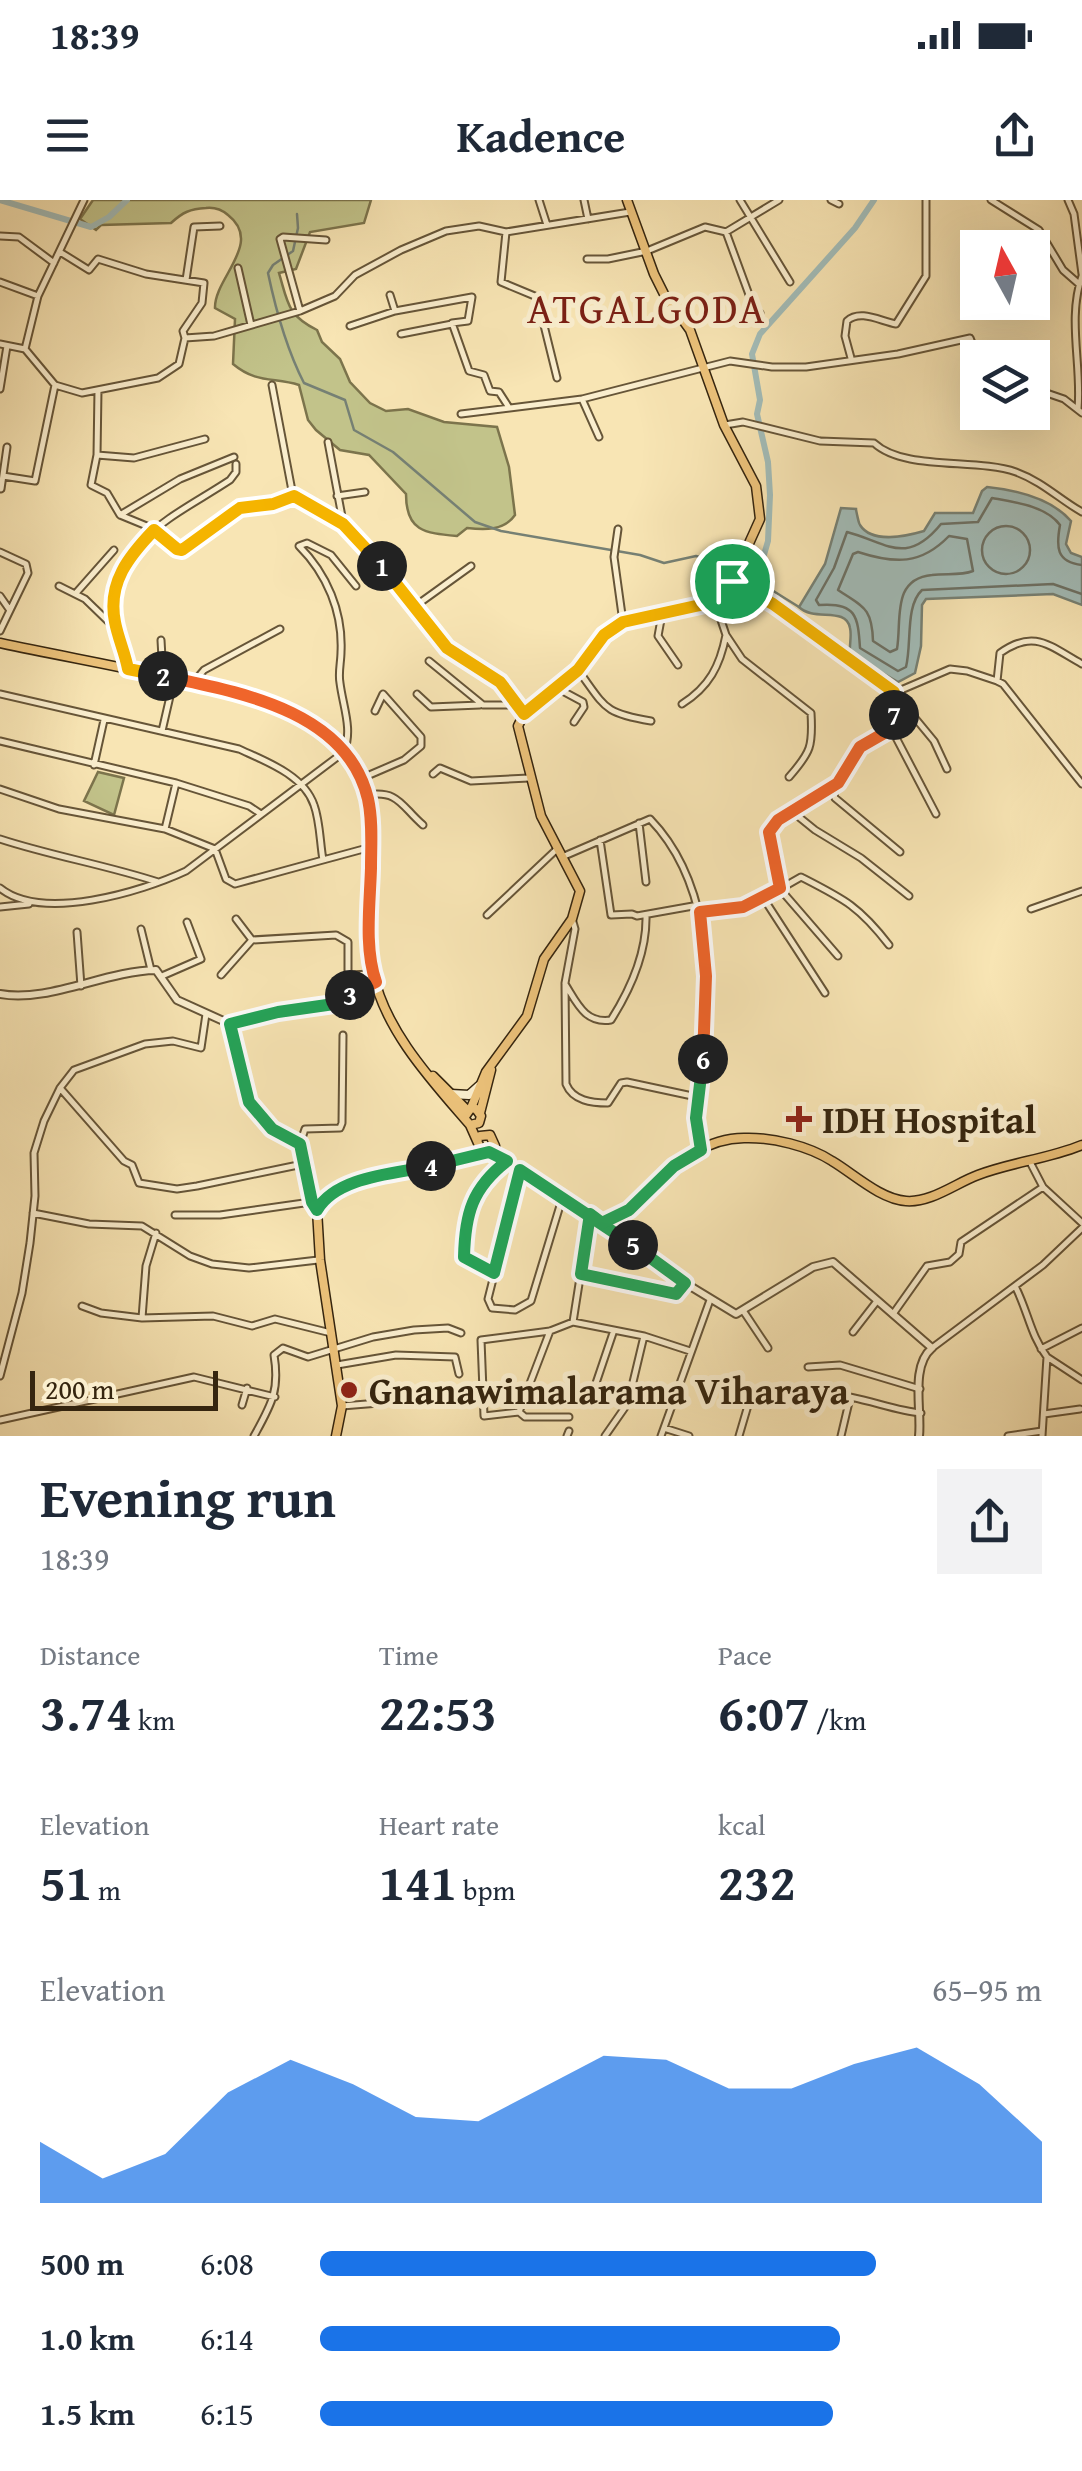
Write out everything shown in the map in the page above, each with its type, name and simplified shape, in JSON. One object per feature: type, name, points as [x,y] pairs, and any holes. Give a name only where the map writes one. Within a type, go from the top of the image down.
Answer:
[{"type":"main road","points":[[468,1115],[479,1086],[527,1016],[544,959],[572,919],[580,891],[540,816],[518,732],[524,714],[578,670],[604,635],[623,622],[714,602],[736,573],[760,519],[760,498],[724,425],[690,330],[664,294],[627,200]]},
{"type":"main road","points":[[0,643],[243,696],[303,718],[327,734],[344,752],[367,795],[374,978],[394,1023],[425,1071],[468,1115],[482,1152],[507,1161],[602,1223],[629,1210],[674,1166],[718,1142],[744,1138],[804,1148],[830,1159],[885,1194],[907,1201],[936,1195],[980,1174],[1082,1146]]},
{"type":"main road","points":[[425,1071],[451,1094],[474,1125],[481,1116],[492,1066]]},
{"type":"main road","points":[[451,1094],[469,1095],[479,1086]]},
{"type":"main road","points":[[468,1115],[481,1116]]},
{"type":"main road","points":[[481,1116],[507,1161]]},
{"type":"main road","points":[[460,1159],[477,1142],[492,1138]]},
{"type":"main road","points":[[488,1153],[492,1138]]},
{"type":"main road","points":[[336,1436],[342,1406],[314,1206],[350,1184],[488,1153]]},
{"type":"street","points":[[25,349],[38,296],[84,200]]},
{"type":"street","points":[[539,200],[546,225]]},
{"type":"street","points":[[584,200],[588,219]]},
{"type":"street","points":[[740,200],[790,282]]},
{"type":"street","points":[[587,259],[647,251],[705,227],[726,232],[779,200]]},
{"type":"street","points":[[831,200],[839,204]]},
{"type":"street","points":[[851,358],[846,320],[862,315],[896,324],[926,276],[926,200]]},
{"type":"street","points":[[993,201],[1005,200]]},
{"type":"street","points":[[1068,200],[1080,236],[1082,275],[1076,319],[1080,411]]},
{"type":"street","points":[[993,201],[1040,230],[1064,270],[1081,285]]},
{"type":"street","points":[[185,338],[214,336],[251,326],[335,296],[355,275],[446,231],[479,226],[506,232],[630,212]]},
{"type":"street","points":[[186,280],[194,227],[220,226]]},
{"type":"street","points":[[506,232],[501,282],[537,297],[557,378]]},
{"type":"street","points":[[726,232],[760,314]]},
{"type":"street","points":[[0,236],[19,237],[54,263]]},
{"type":"street","points":[[300,310],[280,239],[326,240]]},
{"type":"street","points":[[0,389],[4,345],[25,349],[54,385],[82,394],[158,378],[179,364],[184,326],[202,302],[206,286],[98,259],[94,259],[89,270],[60,252]]},
{"type":"street","points":[[238,268],[251,326]]},
{"type":"street","points":[[0,282],[38,296]]},
{"type":"street","points":[[390,294],[396,311]]},
{"type":"street","points":[[350,326],[396,311],[472,297],[468,321],[401,334]]},
{"type":"street","points":[[452,324],[468,371],[484,375],[490,391],[499,392],[508,407]]},
{"type":"street","points":[[461,414],[582,399],[705,366],[741,362],[806,367],[960,340]]},
{"type":"street","points":[[3,476],[34,481],[54,385]]},
{"type":"street","points":[[272,385],[294,496],[343,524],[362,541],[447,648],[500,682],[524,714]]},
{"type":"street","points":[[98,390],[97,455],[91,485],[106,493],[120,515],[154,530],[177,549],[182,550],[240,508],[273,504],[294,496]]},
{"type":"street","points":[[1050,393],[1080,411]]},
{"type":"street","points":[[582,399],[599,437]]},
{"type":"street","points":[[724,425],[743,422],[820,440],[874,443],[884,452],[908,458],[1013,471],[1051,488],[1082,512]]},
{"type":"street","points":[[97,455],[134,458],[206,439]]},
{"type":"street","points":[[328,442],[343,524]]},
{"type":"street","points":[[1,489],[7,447]]},
{"type":"street","points":[[120,515],[180,479],[235,460],[236,472],[230,480],[154,530],[128,557],[118,574],[115,621],[128,669]]},
{"type":"street","points":[[338,496],[365,492]]},
{"type":"street","points":[[618,529],[614,556],[623,622]]},
{"type":"street","points":[[0,907],[110,896],[161,883],[186,871],[344,752],[349,732],[338,678],[342,649],[337,606],[316,563],[300,546],[307,543],[331,556],[356,586]]},
{"type":"street","points":[[76,592],[114,550]]},
{"type":"street","points":[[0,552],[26,564],[28,573],[0,631]]},
{"type":"street","points":[[414,607],[470,566]]},
{"type":"street","points":[[736,573],[894,692],[934,742],[947,769]]},
{"type":"street","points":[[59,586],[76,592],[118,631]]},
{"type":"street","points":[[0,596],[9,609]]},
{"type":"street","points":[[714,602],[726,635],[742,659],[811,713],[813,743],[806,758],[788,776]]},
{"type":"street","points":[[662,614],[658,636],[678,665]]},
{"type":"street","points":[[193,683],[204,670],[280,629]]},
{"type":"street","points":[[682,704],[710,680],[726,635]]},
{"type":"street","points":[[996,681],[1000,653],[1028,638],[1082,664]]},
{"type":"street","points":[[161,640],[164,676]]},
{"type":"street","points":[[429,662],[483,704]]},
{"type":"street","points":[[894,692],[950,669],[967,670],[1004,684],[1082,784]]},
{"type":"street","points":[[578,670],[599,700],[616,715],[652,722]]},
{"type":"street","points":[[162,731],[174,679]]},
{"type":"street","points":[[557,688],[583,702],[574,722]]},
{"type":"street","points":[[838,956],[780,888],[769,832],[778,820],[832,788],[860,747],[890,727],[896,708],[894,692]]},
{"type":"street","points":[[0,694],[239,749],[272,764],[314,802],[323,860]]},
{"type":"street","points":[[360,779],[404,760],[421,746],[421,737],[384,694],[375,710]]},
{"type":"street","points":[[417,694],[432,707],[518,705]]},
{"type":"street","points":[[94,765],[104,719]]},
{"type":"street","points":[[890,727],[936,814]]},
{"type":"street","points":[[0,741],[176,782],[249,806],[260,814]]},
{"type":"street","points":[[433,774],[440,768],[471,781],[529,778]]},
{"type":"street","points":[[165,829],[176,782]]},
{"type":"street","points":[[832,788],[835,798],[900,852]]},
{"type":"street","points":[[0,789],[60,809],[165,829],[215,849],[226,879],[235,884],[371,847]]},
{"type":"street","points":[[367,795],[384,792],[398,798],[423,825]]},
{"type":"street","points":[[794,813],[909,896]]},
{"type":"street","points":[[487,914],[559,853],[650,819],[670,840],[684,864],[700,912],[705,1012],[696,1118],[701,1150]]},
{"type":"street","points":[[639,823],[646,882]]},
{"type":"street","points":[[0,840],[161,883]]},
{"type":"street","points":[[600,840],[611,915],[646,916],[693,906],[700,912],[743,907],[801,877],[850,902],[867,916],[889,945]]},
{"type":"street","points":[[0,888],[13,899],[32,904]]},
{"type":"street","points":[[1031,909],[1082,891]]},
{"type":"street","points":[[764,899],[825,993]]},
{"type":"street","points":[[565,983],[586,1016],[600,1022],[610,1020],[637,966],[646,916]]},
{"type":"street","points":[[236,919],[252,940]]},
{"type":"street","points":[[572,919],[575,929],[565,983],[566,1084],[570,1092],[577,1098],[608,1103],[621,1082],[627,1082],[697,1097]]},
{"type":"street","points":[[162,976],[201,959],[187,922]]},
{"type":"street","points":[[141,929],[151,970]]},
{"type":"street","points":[[77,932],[81,986]]},
{"type":"street","points":[[221,975],[252,940],[336,936],[348,942],[348,975],[374,978]]},
{"type":"street","points":[[0,994],[20,997],[81,986],[112,974],[151,970],[162,976],[177,1000],[230,1024],[334,1004],[374,978]]},
{"type":"street","points":[[0,1376],[22,1294],[33,1213],[34,1153],[60,1088],[74,1070],[158,1040],[201,1048],[206,1014]]},
{"type":"street","points":[[230,1024],[249,1102],[272,1129],[300,1144]]},
{"type":"street","points":[[176,1215],[314,1206],[300,1144],[306,1129],[340,1128],[343,1035]]},
{"type":"street","points":[[60,1088],[124,1161],[132,1165],[139,1183],[177,1188],[197,1186],[303,1164]]},
{"type":"street","points":[[494,1273],[464,1257],[464,1232],[484,1178],[507,1161]]},
{"type":"street","points":[[919,1436],[924,1354],[1016,1287],[1082,1226],[1043,1187],[1030,1162]]},
{"type":"street","points":[[520,1170],[488,1299],[492,1308],[504,1311],[526,1306],[534,1293],[563,1196]]},
{"type":"street","points":[[894,1314],[927,1266],[950,1262],[959,1254],[961,1242],[1043,1187]]},
{"type":"street","points":[[33,1213],[89,1224],[142,1226],[190,1256],[212,1264],[249,1268],[320,1260]]},
{"type":"street","points":[[573,1322],[590,1214]]},
{"type":"street","points":[[602,1223],[730,1313],[744,1312],[826,1261],[832,1262],[932,1348]]},
{"type":"street","points":[[142,1318],[146,1266],[156,1233]]},
{"type":"street","points":[[581,1274],[676,1294],[685,1283]]},
{"type":"street","points":[[1016,1287],[1027,1310],[1033,1340],[1047,1357],[1082,1380]]},
{"type":"street","points":[[661,1436],[710,1300]]},
{"type":"street","points":[[853,1332],[877,1302]]},
{"type":"street","points":[[82,1306],[101,1314],[142,1318],[214,1316],[252,1326],[276,1319],[331,1333]]},
{"type":"street","points":[[744,1312],[768,1348]]},
{"type":"street","points":[[520,1412],[484,1416],[481,1340],[550,1331],[573,1322],[690,1350]]},
{"type":"street","points":[[254,1436],[275,1397],[275,1352],[283,1348],[308,1357],[373,1337],[414,1330],[448,1328],[460,1333]]},
{"type":"street","points":[[1041,1349],[1082,1328]]},
{"type":"street","points":[[594,1389],[614,1330]]},
{"type":"street","points":[[520,1412],[550,1331]]},
{"type":"street","points":[[605,1436],[628,1403],[644,1336]]},
{"type":"street","points":[[336,1365],[396,1355],[455,1357],[459,1374]]},
{"type":"street","points":[[1008,1436],[1042,1433],[1047,1357]]},
{"type":"street","points":[[808,1367],[840,1366],[920,1388]]},
{"type":"street","points":[[0,1420],[194,1377],[275,1397]]},
{"type":"street","points":[[469,1388],[483,1387]]},
{"type":"street","points":[[242,1404],[247,1388]]},
{"type":"street","points":[[822,1395],[922,1413]]},
{"type":"street","points":[[342,1406],[453,1396]]},
{"type":"street","points":[[841,1436],[850,1398]]},
{"type":"street","points":[[739,1436],[750,1402]]},
{"type":"street","points":[[1044,1414],[1080,1409]]},
{"type":"street","points":[[520,1412],[525,1418],[568,1416]]},
{"type":"street","points":[[664,1428],[689,1436]]},
{"type":"green space","points":[[93,200],[371,200],[364,223],[310,232],[296,269],[279,273],[290,307],[317,330],[322,342],[340,359],[350,382],[370,403],[386,411],[408,409],[444,422],[497,427],[509,467],[515,515],[499,527],[467,528],[457,536],[419,528],[409,516],[406,494],[369,455],[340,450],[316,430],[308,420],[299,385],[258,377],[233,364],[235,319],[215,308],[241,237],[238,226],[225,213],[200,208],[171,223],[101,225],[96,230],[80,219]]},
{"type":"green space","points":[[98,772],[124,778],[114,815],[84,801]]},
{"type":"water","points":[[987,487],[1032,496],[1054,506],[1071,521],[1066,544],[1071,553],[1082,557],[1082,605],[1053,594],[926,599],[922,605],[921,646],[915,673],[898,682],[850,654],[847,621],[799,607],[825,564],[841,508],[856,509],[860,524],[873,535],[899,536],[924,531],[935,513],[973,513]]},
{"type":"waterway","points":[[0,200],[91,227],[127,200]]},
{"type":"waterway","points":[[757,579],[768,541],[770,495],[752,354],[760,334],[855,228],[874,200]]},
{"type":"waterway","points":[[297,214],[293,251],[268,273],[274,301],[304,383],[345,400],[354,430],[393,452],[475,522],[501,531],[640,555],[664,563],[696,556],[734,567]]},
{"type":"waterway","points":[[741,571],[799,607]]},
{"type":"place","name":"IDH Hospital","points":[[799,1119]]},
{"type":"place","name":"Gnanawimalarama Viharaya","points":[[349,1390]]},
{"type":"district","name":"ATGALGODA","points":[[647,307]]},
{"type":"route","points":[[732,581],[714,602],[702,607],[623,622],[604,635],[578,670],[524,714],[500,682],[447,648],[362,541],[343,524],[294,496],[273,504],[240,508],[182,550],[154,530],[128,557],[118,574],[115,621],[128,669],[243,696],[303,718],[327,734],[344,752],[367,795],[371,820],[371,950],[376,982],[342,1002],[230,1024],[249,1102],[272,1129],[300,1144],[317,1210],[331,1193],[350,1184],[489,1152],[507,1161],[484,1178],[472,1202],[464,1232],[464,1257],[494,1273],[520,1170],[590,1214],[685,1283],[676,1294],[581,1274],[590,1214],[602,1223],[608,1222],[629,1210],[674,1166],[701,1150],[696,1118],[704,1048],[706,976],[700,912],[743,907],[780,888],[769,832],[778,820],[838,783],[860,747],[890,727],[896,708],[894,692],[773,604],[732,581]]}]
